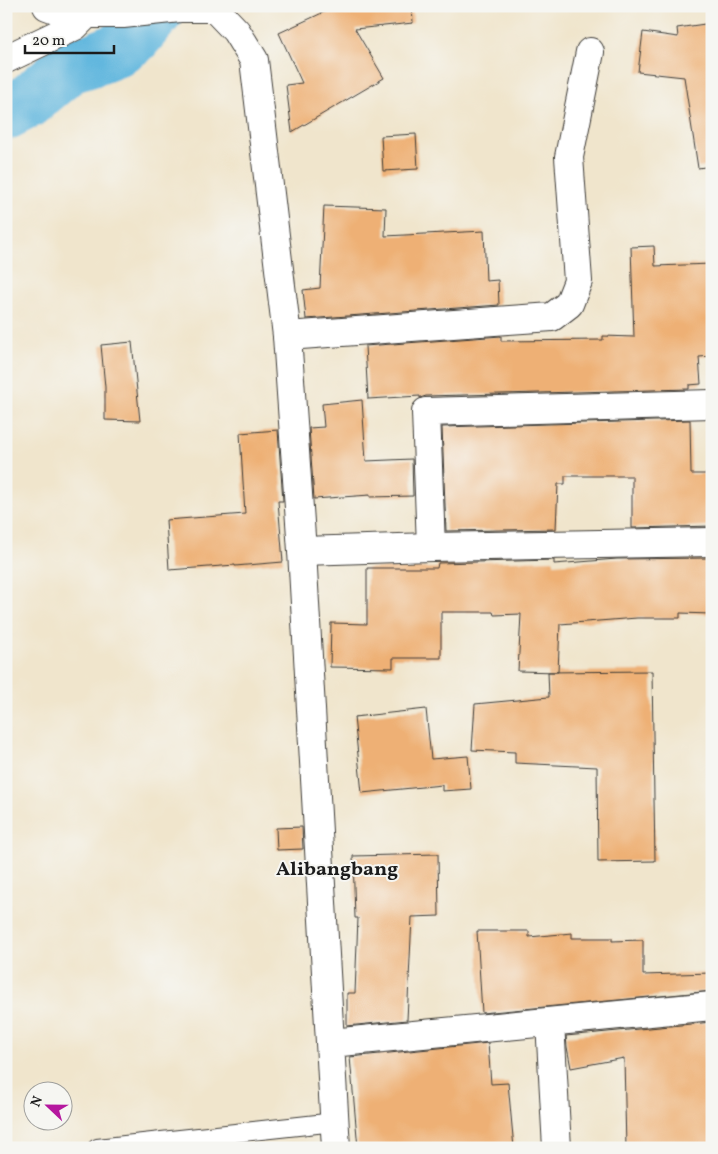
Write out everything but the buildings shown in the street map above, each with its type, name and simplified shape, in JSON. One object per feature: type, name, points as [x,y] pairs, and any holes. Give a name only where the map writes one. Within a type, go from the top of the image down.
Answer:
[{"type":"street","points":[[48,6],[58,10],[87,14],[123,14],[180,8],[214,8],[236,31],[254,60],[287,336],[302,551],[336,1135]]},
{"type":"street","points":[[6,59],[75,26],[87,14]]},
{"type":"street","points":[[287,336],[552,317],[569,304],[578,281],[569,157],[590,52]]},
{"type":"street","points":[[431,547],[426,412],[712,404]]},
{"type":"street","points":[[302,551],[712,542]]},
{"type":"street","points":[[331,1043],[712,1006]]},
{"type":"street","points":[[550,1022],[557,1148]]},
{"type":"lane","points":[[98,1148],[336,1135]]},
{"type":"waterway","points":[[6,113],[27,102],[69,67],[115,51],[134,38],[161,6]]},
{"type":"district","name":"Alibangbang","points":[[337,870]]}]
